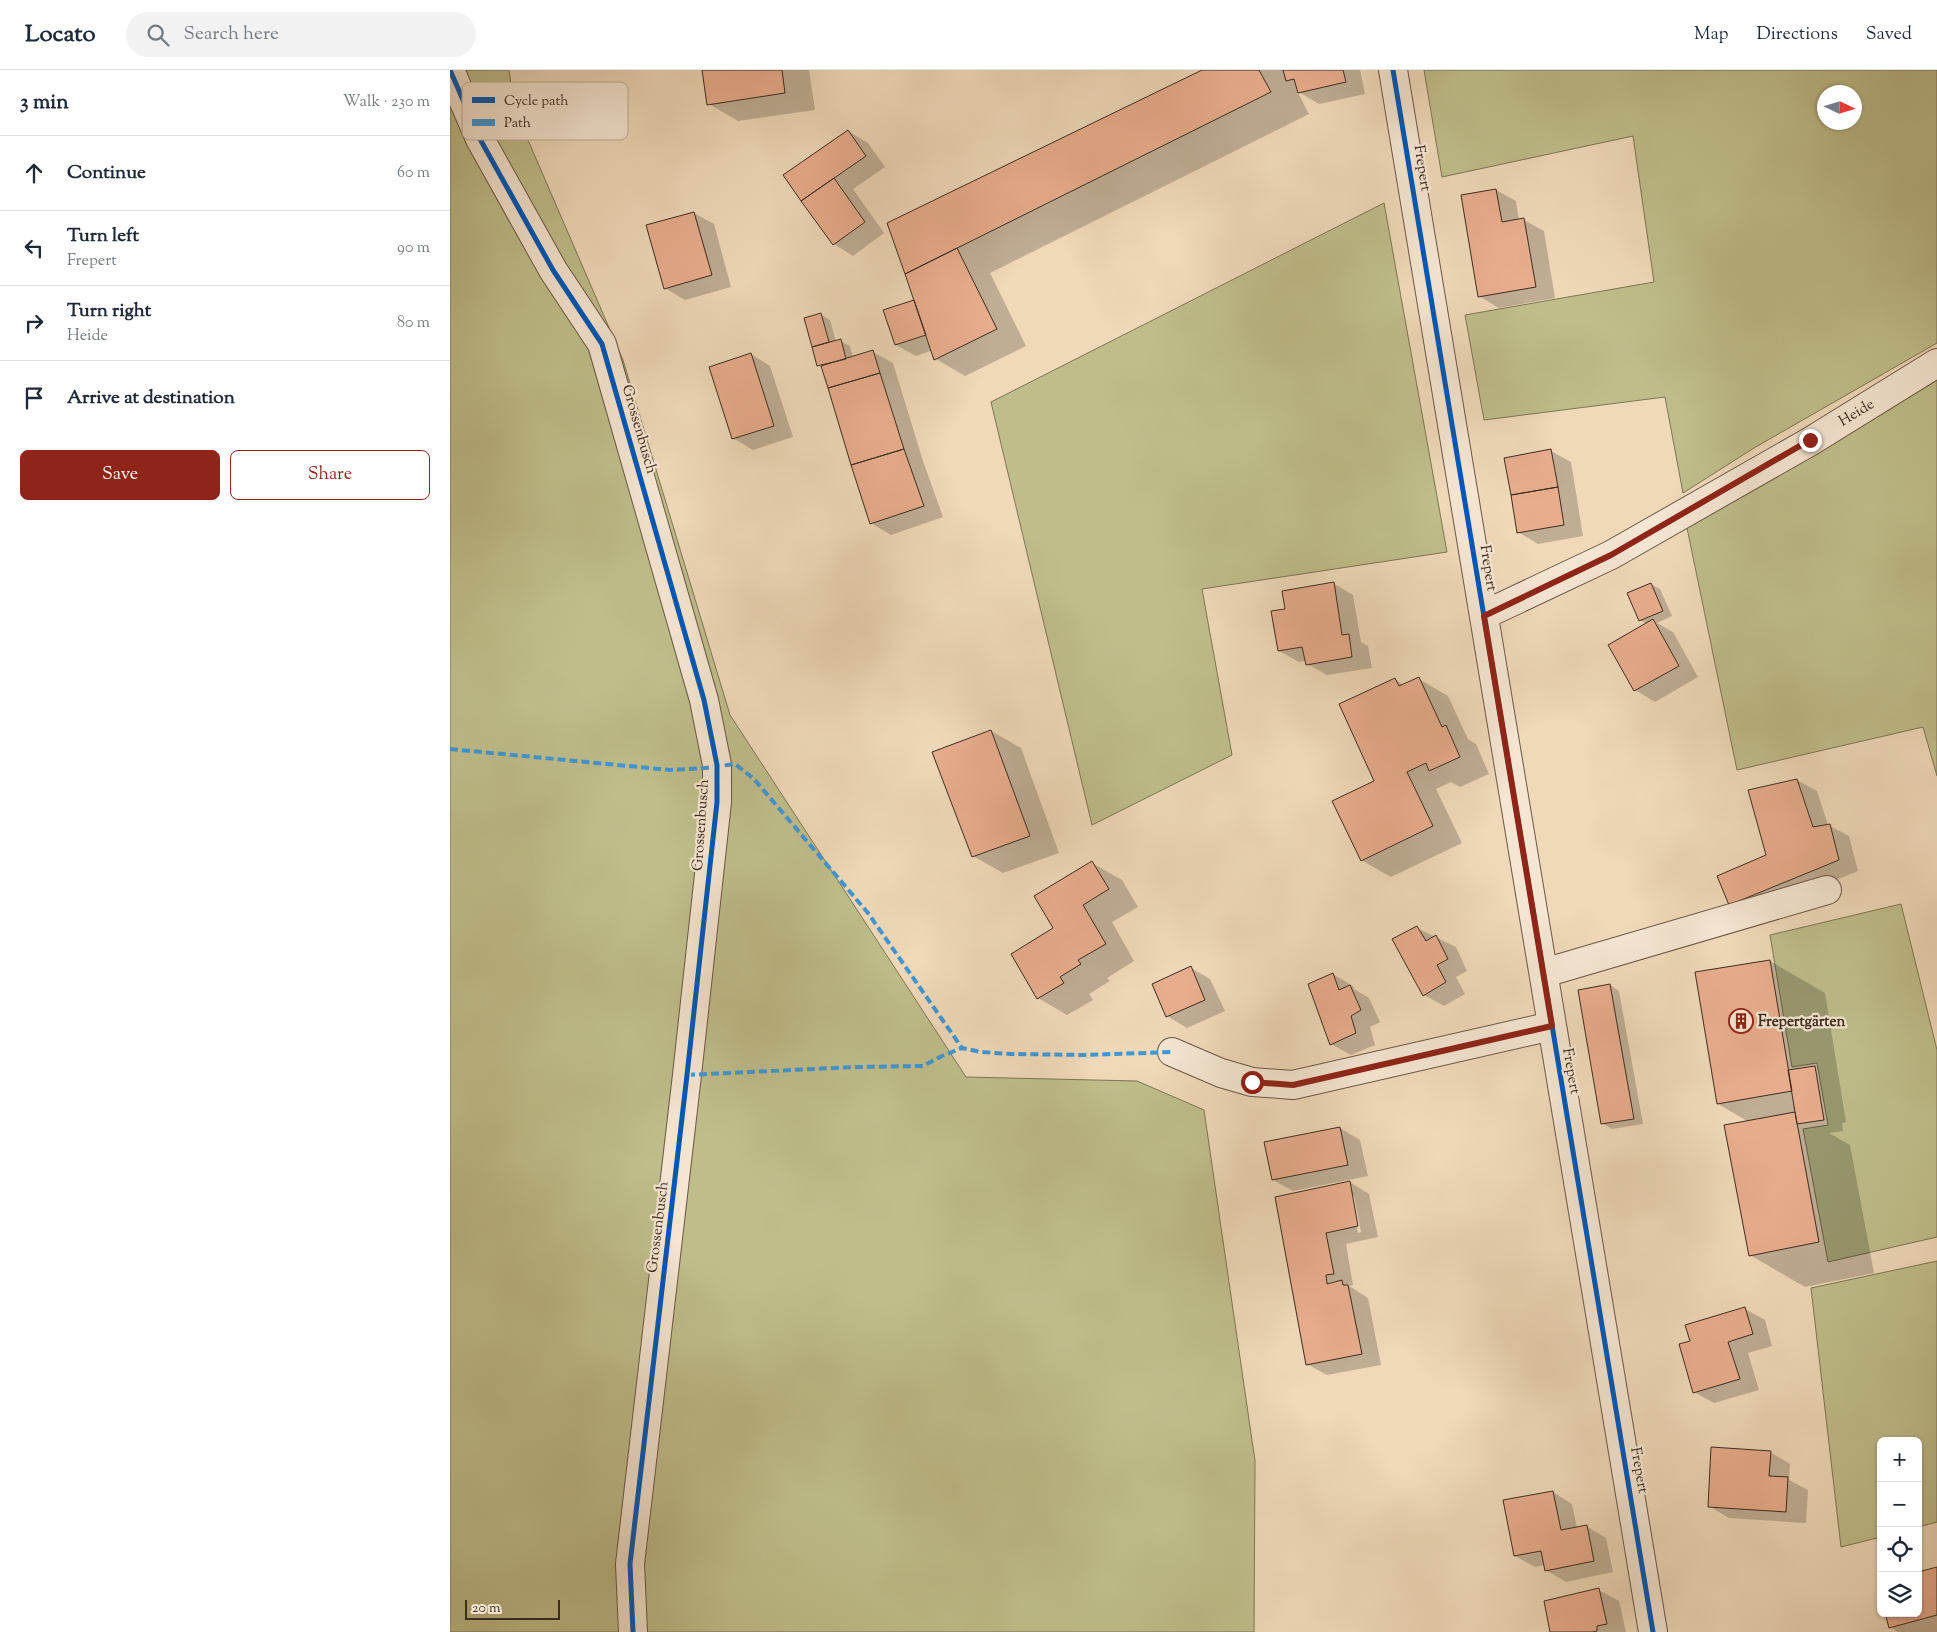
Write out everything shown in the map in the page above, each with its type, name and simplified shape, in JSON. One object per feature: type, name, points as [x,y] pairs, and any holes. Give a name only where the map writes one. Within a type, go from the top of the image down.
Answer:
[{"type":"street","name":"Grossenbusch","points":[[450,70],[462,98]]},
{"type":"street","name":"Frepert","points":[[1393,70],[1653,1632]]},
{"type":"street","name":"Grossenbusch","points":[[481,140],[553,270],[602,344],[704,700],[717,765],[717,802],[688,1075],[630,1564],[633,1632]]},
{"type":"street","name":"Heide","points":[[1484,616],[1611,555],[1810,440],[1937,363]]},
{"type":"street","points":[[1544,973],[1827,890]]},
{"type":"street","points":[[1172,1052],[1221,1073],[1252,1082],[1293,1085],[1552,1026]]},
{"type":"shaded area","points":[[450,70],[509,70],[511,82],[462,82],[462,140],[528,140],[623,360],[730,715],[966,1077],[1137,1081],[1204,1110],[1255,1461],[1254,1632],[450,1632]]},
{"type":"shaded area","points":[[1424,70],[1937,70],[1937,343],[1754,448],[1683,493],[1665,397],[1484,420],[1465,315],[1654,282],[1633,136],[1442,177]]},
{"type":"shaded area","points":[[1384,203],[1447,552],[1202,589],[1232,755],[1092,825],[991,402]]},
{"type":"shaded area","points":[[1937,379],[1937,776],[1923,727],[1737,770],[1687,528]]},
{"type":"shaded area","points":[[1901,904],[1937,1050],[1937,1237],[1828,1262],[1803,1129],[1828,1125],[1817,1063],[1792,1067],[1770,935]]},
{"type":"shaded area","points":[[1937,1261],[1937,1522],[1922,1526],[1922,1437],[1877,1437],[1877,1538],[1841,1547],[1811,1288]]},
{"type":"building","points":[[702,70],[782,70],[785,93],[707,105]]},
{"type":"building","points":[[1202,70],[1259,70],[1271,92],[905,274],[887,223]]},
{"type":"building","points":[[1283,70],[1343,70],[1346,82],[1298,93],[1294,79],[1286,81]]},
{"type":"building","points":[[848,130],[866,156],[801,201],[783,175]]},
{"type":"building","points":[[834,178],[865,222],[833,245],[801,201]]},
{"type":"building","points":[[1496,189],[1502,222],[1524,218],[1536,287],[1478,297],[1461,195]]},
{"type":"building","points":[[694,212],[712,275],[664,289],[646,225]]},
{"type":"building","points":[[957,248],[997,329],[934,360],[905,274]]},
{"type":"building","points":[[914,300],[926,335],[895,345],[883,310]]},
{"type":"building","points":[[821,313],[829,342],[812,347],[804,318]]},
{"type":"building","points":[[841,339],[846,359],[817,366],[812,347]]},
{"type":"building","points":[[873,350],[880,373],[828,388],[821,366]]},
{"type":"building","points":[[751,353],[774,426],[732,439],[709,367]]},
{"type":"building","points":[[880,373],[904,449],[851,465],[828,388]]},
{"type":"building","points":[[904,449],[924,506],[870,524],[851,465]]},
{"type":"building","points":[[1551,449],[1558,487],[1511,495],[1504,458]]},
{"type":"building","points":[[1558,487],[1564,525],[1517,533],[1511,495]]},
{"type":"building","points":[[1334,582],[1342,635],[1349,634],[1352,657],[1306,665],[1302,647],[1278,651],[1271,611],[1285,609],[1282,591]]},
{"type":"building","points":[[1651,583],[1663,611],[1639,621],[1627,593]]},
{"type":"building","points":[[1653,619],[1679,666],[1634,691],[1608,645]]},
{"type":"building","points":[[1419,677],[1442,727],[1446,725],[1460,757],[1429,771],[1426,763],[1407,772],[1433,826],[1361,861],[1332,801],[1374,781],[1339,704],[1395,678],[1399,686]]},
{"type":"building","points":[[991,730],[1030,836],[972,857],[932,752]]},
{"type":"building","points":[[1797,779],[1813,827],[1830,824],[1839,860],[1729,905],[1717,876],[1766,855],[1748,790]]},
{"type":"building","points":[[1092,861],[1109,889],[1083,905],[1106,944],[1078,960],[1081,964],[1060,977],[1064,983],[1037,999],[1011,954],[1053,928],[1034,896]]},
{"type":"building","points":[[1417,926],[1426,941],[1436,935],[1448,959],[1437,965],[1446,982],[1423,996],[1392,939]]},
{"type":"building","name":"Frepertgärten","points":[[1770,960],[1792,1091],[1717,1104],[1695,972]]},
{"type":"building","points":[[1191,966],[1205,1000],[1166,1017],[1152,984]]},
{"type":"building","points":[[1333,973],[1339,990],[1350,985],[1361,1010],[1351,1016],[1356,1033],[1330,1045],[1308,984]]},
{"type":"building","points":[[1610,984],[1634,1119],[1601,1124],[1578,990]]},
{"type":"building","points":[[1815,1066],[1824,1120],[1797,1124],[1788,1070]]},
{"type":"building","points":[[1795,1112],[1819,1242],[1749,1256],[1724,1125]]},
{"type":"building","points":[[1340,1127],[1348,1165],[1272,1180],[1264,1142]]},
{"type":"building","points":[[1350,1181],[1358,1226],[1326,1233],[1334,1274],[1326,1275],[1327,1284],[1342,1280],[1343,1285],[1348,1285],[1362,1354],[1306,1365],[1275,1197]]},
{"type":"building","points":[[1745,1307],[1753,1334],[1728,1342],[1740,1379],[1693,1393],[1679,1344],[1690,1341],[1685,1325]]},
{"type":"building","points":[[1711,1447],[1771,1451],[1769,1476],[1788,1477],[1786,1512],[1708,1507]]},
{"type":"building","points":[[1553,1491],[1561,1530],[1587,1525],[1594,1561],[1545,1571],[1541,1551],[1514,1556],[1503,1500]]},
{"type":"building","points":[[1937,1567],[1937,1615],[1889,1628],[1886,1617],[1922,1617],[1922,1571]]},
{"type":"building","points":[[1599,1588],[1607,1624],[1597,1626],[1597,1631],[1592,1632],[1550,1632],[1544,1601]]},
{"type":"marked path","points":[[450,749],[670,770],[735,764],[754,779],[868,913],[962,1048]]},
{"type":"marked path","points":[[687,1075],[855,1067],[923,1066],[962,1048],[981,1052],[1011,1054],[1084,1055],[1172,1052]]},
{"type":"cycle path","points":[[450,70],[462,98]]},
{"type":"cycle path","points":[[1393,70],[1653,1632]]},
{"type":"cycle path","points":[[481,140],[553,270],[602,344],[704,700],[717,765],[717,802],[630,1564],[633,1632]]},
{"type":"place","name":"Frepertgärten","points":[[1741,1021]]},
{"type":"route","points":[[1252,1082],[1293,1085],[1552,1026],[1484,616],[1611,555],[1810,440]]}]
